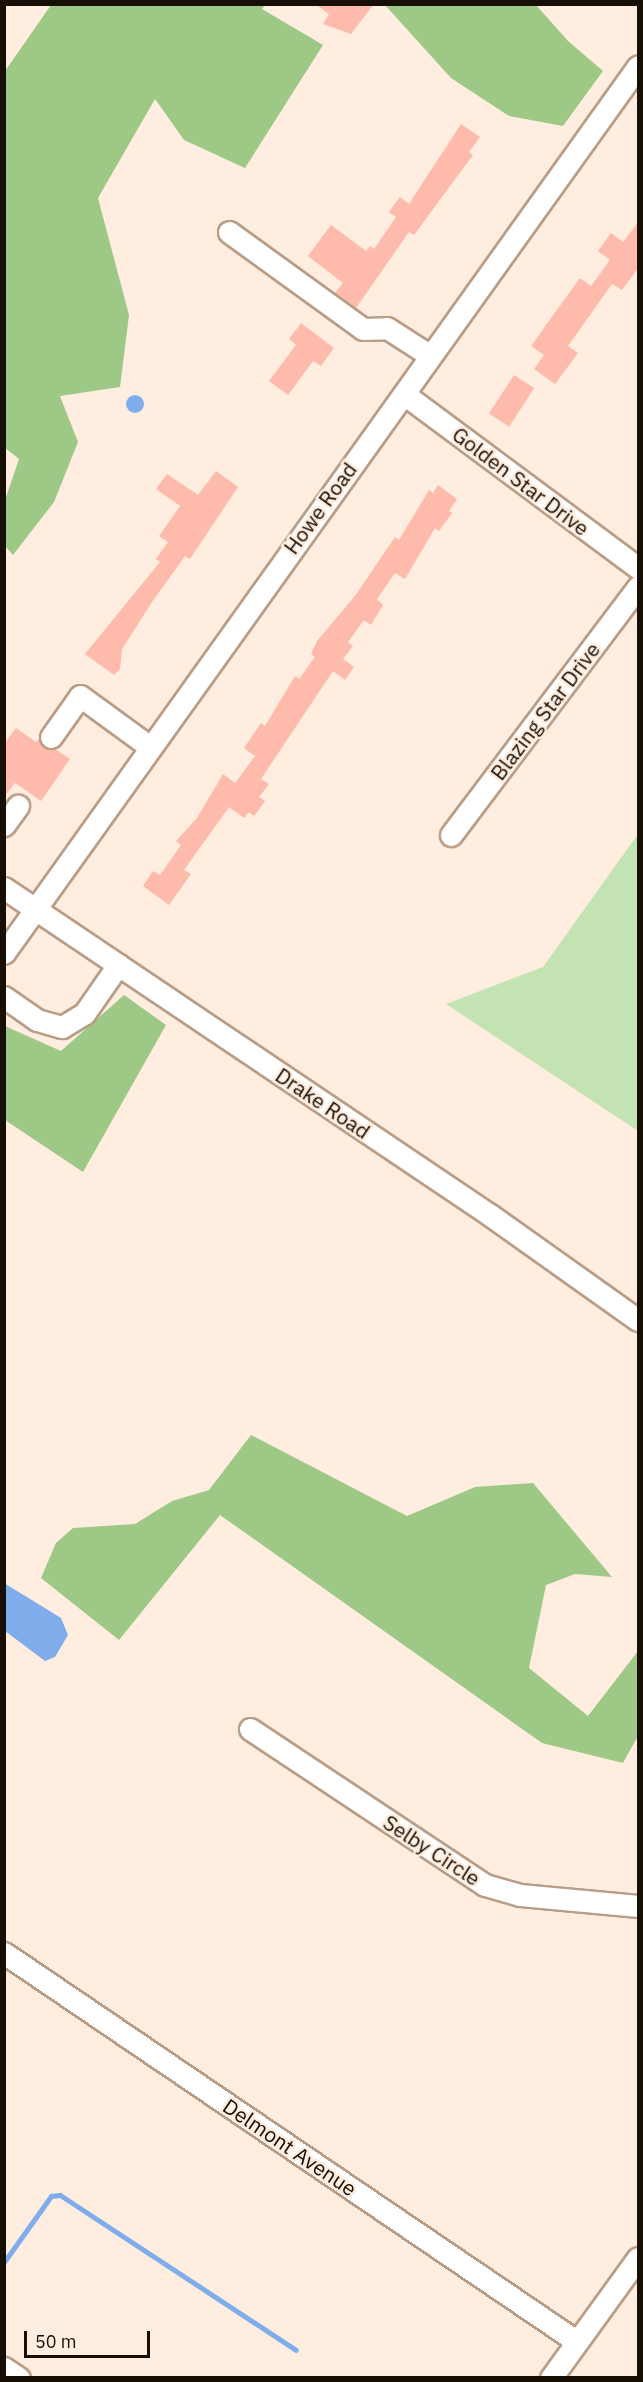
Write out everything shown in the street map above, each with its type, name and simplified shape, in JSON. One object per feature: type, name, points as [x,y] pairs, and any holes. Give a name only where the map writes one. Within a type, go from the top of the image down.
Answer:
[{"type":"street","name":"Howe Road","points":[[4,952],[404,394],[429,355],[639,66]]},
{"type":"street","points":[[230,232],[363,329],[387,328],[429,355]]},
{"type":"street","name":"Golden Star Drive","points":[[404,394],[639,568]]},
{"type":"street","name":"Blazing Star Drive","points":[[452,835],[639,587]]},
{"type":"street","points":[[51,737],[80,696],[150,747]]},
{"type":"street","points":[[4,825],[18,806]]},
{"type":"street","name":"Drake Road","points":[[4,888],[639,1320]]},
{"type":"street","points":[[4,997],[37,1020],[62,1027],[84,1014],[118,965]]},
{"type":"street","name":"Selby Circle","points":[[250,1730],[485,1885],[520,1895],[639,1906]]},
{"type":"street","name":"Delmont Avenue","points":[[4,1953],[576,2341]]},
{"type":"street","points":[[551,2378],[639,2258]]},
{"type":"street","points":[[4,2368],[19,2378]]},
{"type":"green space","points":[[51,5],[265,5],[262,9],[323,45],[245,168],[184,140],[155,99],[98,198],[129,315],[120,387],[60,396],[78,442],[54,502],[13,555],[4,545],[5,500],[19,459],[4,447],[5,71]]},
{"type":"green space","points":[[385,5],[536,5],[568,41],[603,71],[563,126],[509,116],[451,78]]},
{"type":"green space","points":[[638,834],[638,1131],[446,1004],[543,967]]},
{"type":"green space","points":[[124,995],[166,1025],[83,1172],[5,1120],[5,1026],[61,1051]]},
{"type":"green space","points":[[251,1435],[407,1516],[475,1487],[533,1483],[612,1577],[575,1574],[546,1585],[529,1668],[588,1716],[638,1651],[638,1736],[623,1763],[542,1743],[220,1515],[119,1640],[41,1578],[56,1543],[73,1528],[135,1524],[172,1501],[209,1490]]},
{"type":"water","points":[[135,395],[141,398],[144,404],[141,410],[135,413],[129,410],[126,404],[129,398]]},
{"type":"water","points":[[4,1583],[61,1618],[68,1635],[55,1657],[45,1661],[5,1631]]},
{"type":"building","points":[[315,4],[374,4],[351,34],[323,24],[329,14]]},
{"type":"building","points":[[461,124],[480,137],[469,152],[473,155],[414,235],[409,232],[356,308],[335,293],[343,283],[308,256],[331,225],[366,251],[370,246],[374,249],[396,217],[389,212],[400,197],[409,204]]},
{"type":"building","points":[[639,221],[639,267],[622,290],[612,284],[568,346],[578,353],[555,384],[534,369],[544,355],[531,346],[580,278],[591,286],[610,260],[598,251],[611,233],[623,242]]},
{"type":"building","points":[[301,323],[334,348],[321,366],[313,361],[288,395],[269,381],[296,345],[289,339]]},
{"type":"building","points":[[514,375],[534,388],[509,427],[489,414]]},
{"type":"building","points":[[216,471],[238,487],[190,559],[185,556],[152,602],[122,649],[120,669],[114,675],[85,654],[160,562],[156,559],[168,542],[159,536],[180,506],[156,489],[167,474],[198,495]]},
{"type":"building","points":[[438,485],[457,499],[449,511],[452,513],[439,531],[435,528],[405,579],[395,573],[377,599],[383,605],[371,625],[364,620],[348,642],[353,646],[343,659],[354,667],[345,680],[333,671],[261,779],[269,784],[259,797],[265,801],[254,816],[249,812],[244,818],[229,807],[184,870],[191,874],[169,905],[143,886],[153,871],[160,875],[181,845],[176,841],[197,818],[223,774],[235,783],[255,756],[244,748],[261,723],[265,726],[295,676],[299,679],[315,657],[311,654],[317,641],[355,596],[395,537],[399,540],[429,490],[433,493]]},
{"type":"building","points":[[16,728],[36,742],[39,739],[44,748],[55,749],[70,759],[41,801],[15,783],[4,797],[4,744]]},
{"type":"waterway","points":[[4,2262],[51,2196],[60,2195],[296,2350]]}]
